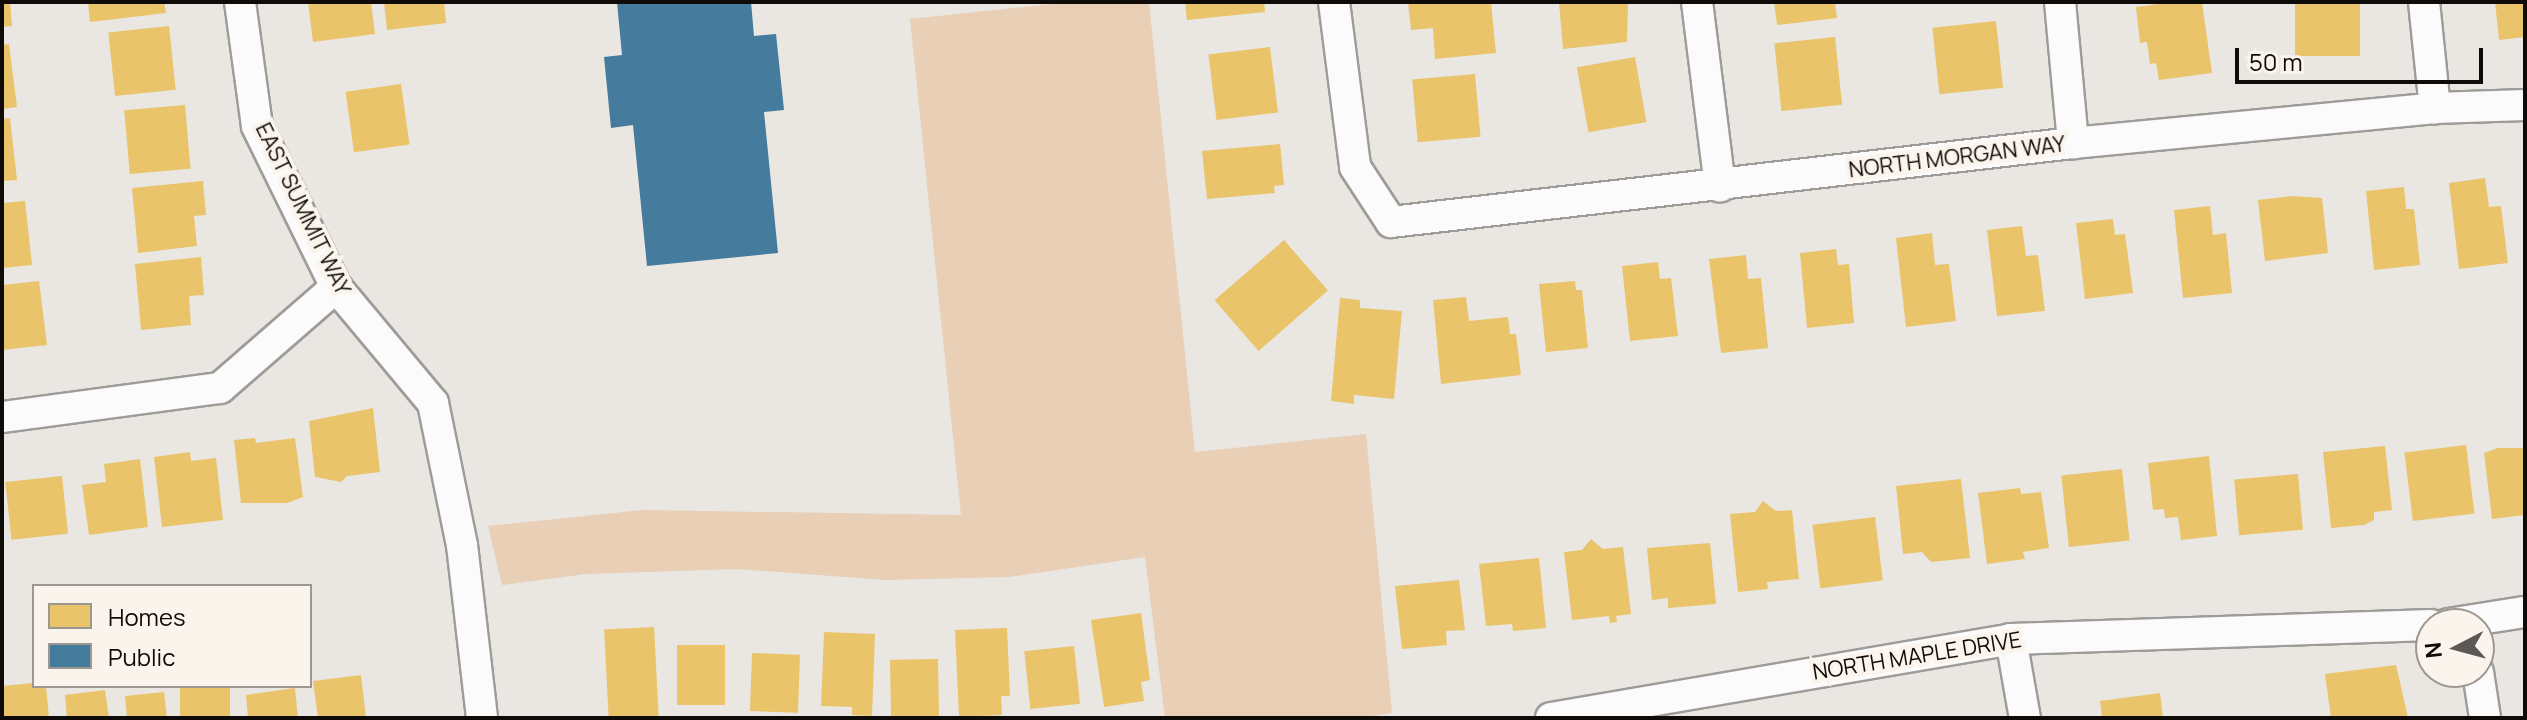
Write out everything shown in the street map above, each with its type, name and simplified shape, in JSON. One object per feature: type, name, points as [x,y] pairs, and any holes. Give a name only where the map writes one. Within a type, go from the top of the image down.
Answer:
[{"type":"street","name":"EAST SUMMIT WAY","points":[[240,2],[257,126],[336,287],[433,403],[462,545],[482,718]]},
{"type":"street","name":"NORTH MORGAN WAY","points":[[1334,2],[1355,167],[1391,222],[1720,187],[2073,143],[2435,108],[2525,105]]},
{"type":"street","points":[[1697,2],[1720,187]]},
{"type":"street","points":[[2060,2],[2073,143]]},
{"type":"street","points":[[2424,2],[2435,108]]},
{"type":"street","points":[[2,417],[220,388],[336,287]]},
{"type":"street","points":[[2495,619],[2525,612]]},
{"type":"street","name":"NORTH MAPLE DRIVE","points":[[1553,718],[2011,639],[2415,626]]},
{"type":"street","points":[[2011,639],[2025,718]]},
{"type":"street","points":[[2480,688],[2485,718]]},
{"type":"shaded area","points":[[1071,2],[1149,2],[1195,452],[1366,434],[1392,713],[1361,718],[1165,718],[1145,557],[1009,577],[885,580],[737,569],[586,574],[502,585],[488,526],[643,510],[961,515],[910,19]]},
{"type":"building: Homes","points":[[2,2],[10,2],[12,26],[2,27]]},
{"type":"building: Homes","points":[[88,2],[164,2],[166,13],[90,22]]},
{"type":"building: Homes","points":[[308,2],[371,2],[375,34],[313,42]]},
{"type":"building: Homes","points":[[384,2],[444,2],[446,23],[387,30]]},
{"type":"building: Homes","points":[[1185,2],[1264,2],[1265,12],[1187,20]]},
{"type":"building: Homes","points":[[1408,2],[1491,2],[1496,53],[1435,59],[1433,28],[1411,30]]},
{"type":"building: Homes","points":[[1559,2],[1628,2],[1627,42],[1563,49]]},
{"type":"building: Homes","points":[[1774,2],[1835,2],[1837,18],[1777,25]]},
{"type":"building: Homes","points":[[2202,2],[2212,73],[2159,80],[2156,63],[2150,64],[2147,42],[2140,43],[2136,7]]},
{"type":"building: Homes","points":[[2295,2],[2360,2],[2360,56],[2295,56]]},
{"type":"building: Homes","points":[[2495,2],[2525,2],[2525,37],[2499,40]]},
{"type":"building: Homes","points":[[1996,21],[2003,88],[1939,94],[1932,28]]},
{"type":"building: Homes","points":[[169,26],[176,90],[115,96],[108,32]]},
{"type":"building: Homes","points":[[1835,37],[1842,105],[1781,111],[1774,43]]},
{"type":"building: Homes","points":[[9,44],[17,107],[2,109],[2,45]]},
{"type":"building: Homes","points":[[1270,47],[1278,113],[1217,120],[1208,55]]},
{"type":"building: Homes","points":[[1635,57],[1646,122],[1588,132],[1577,67]]},
{"type":"building: Homes","points":[[1475,74],[1480,137],[1418,142],[1412,79]]},
{"type":"building: Homes","points":[[401,84],[409,144],[354,152],[346,92]]},
{"type":"building: Homes","points":[[185,105],[191,169],[130,174],[124,110]]},
{"type":"building: Homes","points":[[10,118],[17,180],[2,181],[2,119]]},
{"type":"building: Homes","points":[[1280,144],[1284,185],[1274,186],[1275,193],[1207,199],[1202,151]]},
{"type":"building: Homes","points":[[2485,178],[2489,207],[2501,206],[2508,263],[2459,269],[2449,183]]},
{"type":"building: Homes","points":[[203,181],[206,215],[194,216],[197,246],[138,253],[132,188]]},
{"type":"building: Homes","points":[[2404,187],[2406,209],[2414,209],[2420,265],[2374,270],[2366,191]]},
{"type":"building: Homes","points":[[2292,196],[2322,198],[2328,253],[2265,261],[2258,200]]},
{"type":"building: Homes","points":[[25,201],[32,265],[2,268],[2,203]]},
{"type":"building: Homes","points":[[2210,206],[2213,235],[2226,233],[2232,293],[2183,298],[2174,210]]},
{"type":"building: Homes","points":[[2113,219],[2115,235],[2125,234],[2133,293],[2085,299],[2076,223]]},
{"type":"building: Homes","points":[[2022,226],[2026,256],[2038,255],[2045,311],[1997,316],[1987,230]]},
{"type":"building: Homes","points":[[1932,233],[1935,265],[1949,264],[1956,321],[1906,327],[1896,238]]},
{"type":"building: Homes","points":[[1284,240],[1328,291],[1259,351],[1215,300]]},
{"type":"building: Homes","points":[[1836,249],[1838,265],[1849,264],[1854,323],[1807,328],[1800,253]]},
{"type":"building: Homes","points":[[1746,255],[1748,279],[1761,278],[1768,348],[1721,353],[1709,259]]},
{"type":"building: Homes","points":[[201,257],[204,295],[189,296],[191,325],[141,330],[135,264]]},
{"type":"building: Homes","points":[[1658,262],[1660,279],[1671,278],[1678,336],[1630,341],[1622,266]]},
{"type":"building: Homes","points":[[39,281],[47,345],[2,350],[2,285]]},
{"type":"building: Homes","points":[[1575,281],[1576,290],[1582,290],[1588,348],[1546,352],[1539,284]]},
{"type":"building: Homes","points":[[1466,297],[1469,321],[1508,317],[1510,334],[1516,334],[1521,375],[1441,384],[1433,300]]},
{"type":"building: Homes","points":[[1340,298],[1360,300],[1360,308],[1402,311],[1394,399],[1354,395],[1354,404],[1331,401]]},
{"type":"building: Homes","points":[[373,408],[380,472],[347,476],[341,482],[315,477],[309,421]]},
{"type":"building: Homes","points":[[255,438],[256,443],[295,438],[303,497],[287,503],[241,503],[234,440]]},
{"type":"building: Homes","points":[[2466,445],[2474,513],[2413,521],[2404,453]]},
{"type":"building: Homes","points":[[2385,446],[2392,510],[2374,512],[2374,520],[2364,525],[2331,528],[2323,452]]},
{"type":"building: Homes","points":[[2498,448],[2525,448],[2525,515],[2492,519],[2484,453]]},
{"type":"building: Homes","points":[[190,452],[191,461],[216,458],[223,520],[162,527],[154,457]]},
{"type":"building: Homes","points":[[2209,456],[2217,536],[2181,540],[2178,517],[2165,518],[2164,509],[2153,510],[2148,463]]},
{"type":"building: Homes","points":[[140,459],[148,527],[89,535],[82,485],[106,482],[104,464]]},
{"type":"building: Homes","points":[[2122,469],[2130,541],[2069,547],[2061,475]]},
{"type":"building: Homes","points":[[2298,474],[2303,530],[2239,535],[2234,480]]},
{"type":"building: Homes","points":[[62,476],[68,534],[11,540],[5,482]]},
{"type":"building: Homes","points":[[1961,479],[1970,558],[1931,562],[1922,552],[1903,554],[1896,486]]},
{"type":"building: Homes","points":[[2020,488],[2021,494],[2041,492],[2049,548],[2023,552],[2025,559],[1987,564],[1978,493]]},
{"type":"building: Homes","points":[[1763,501],[1776,511],[1792,510],[1799,579],[1767,582],[1768,589],[1738,592],[1730,514],[1755,512]]},
{"type":"building: Homes","points":[[1875,517],[1883,581],[1820,588],[1812,525]]},
{"type":"building: Homes","points":[[1591,539],[1603,549],[1623,547],[1631,614],[1616,616],[1617,622],[1610,623],[1609,616],[1572,620],[1564,552],[1582,550]]},
{"type":"building: Homes","points":[[1710,543],[1716,604],[1668,608],[1668,598],[1652,600],[1647,548]]},
{"type":"building: Homes","points":[[1539,558],[1546,628],[1513,631],[1512,624],[1486,626],[1479,564]]},
{"type":"building: Homes","points":[[1459,580],[1465,630],[1446,631],[1447,645],[1402,649],[1395,586]]},
{"type":"building: Homes","points":[[1141,613],[1150,680],[1141,682],[1144,701],[1104,707],[1091,620]]},
{"type":"building: Homes","points":[[654,627],[659,716],[609,718],[604,630]]},
{"type":"building: Homes","points":[[1007,628],[1010,696],[1001,696],[1002,715],[959,717],[955,630]]},
{"type":"building: Homes","points":[[824,632],[875,634],[872,716],[852,715],[852,707],[821,706]]},
{"type":"building: Homes","points":[[677,645],[725,645],[725,705],[677,705]]},
{"type":"building: Homes","points":[[1074,646],[1080,704],[1030,709],[1024,651]]},
{"type":"building: Homes","points":[[752,653],[800,655],[798,713],[750,711]]},
{"type":"building: Homes","points":[[938,659],[939,718],[891,718],[890,660]]},
{"type":"building: Homes","points":[[2396,665],[2408,718],[2331,718],[2325,674]]},
{"type":"building: Homes","points":[[361,675],[366,718],[318,718],[313,681]]},
{"type":"building: Homes","points":[[32,683],[32,688],[46,688],[49,718],[2,718],[2,686]]},
{"type":"building: Homes","points":[[180,688],[230,688],[230,718],[180,718]]},
{"type":"building: Homes","points":[[295,688],[298,718],[248,718],[246,695]]},
{"type":"building: Homes","points":[[105,690],[109,718],[67,718],[65,695]]},
{"type":"building: Homes","points":[[164,692],[167,718],[127,718],[125,696]]},
{"type":"building: Homes","points":[[2160,693],[2163,718],[2102,718],[2100,701]]},
{"type":"building: Public","points":[[617,2],[751,2],[754,36],[776,34],[784,110],[764,112],[778,253],[647,266],[633,125],[611,128],[604,57],[622,55]]}]
